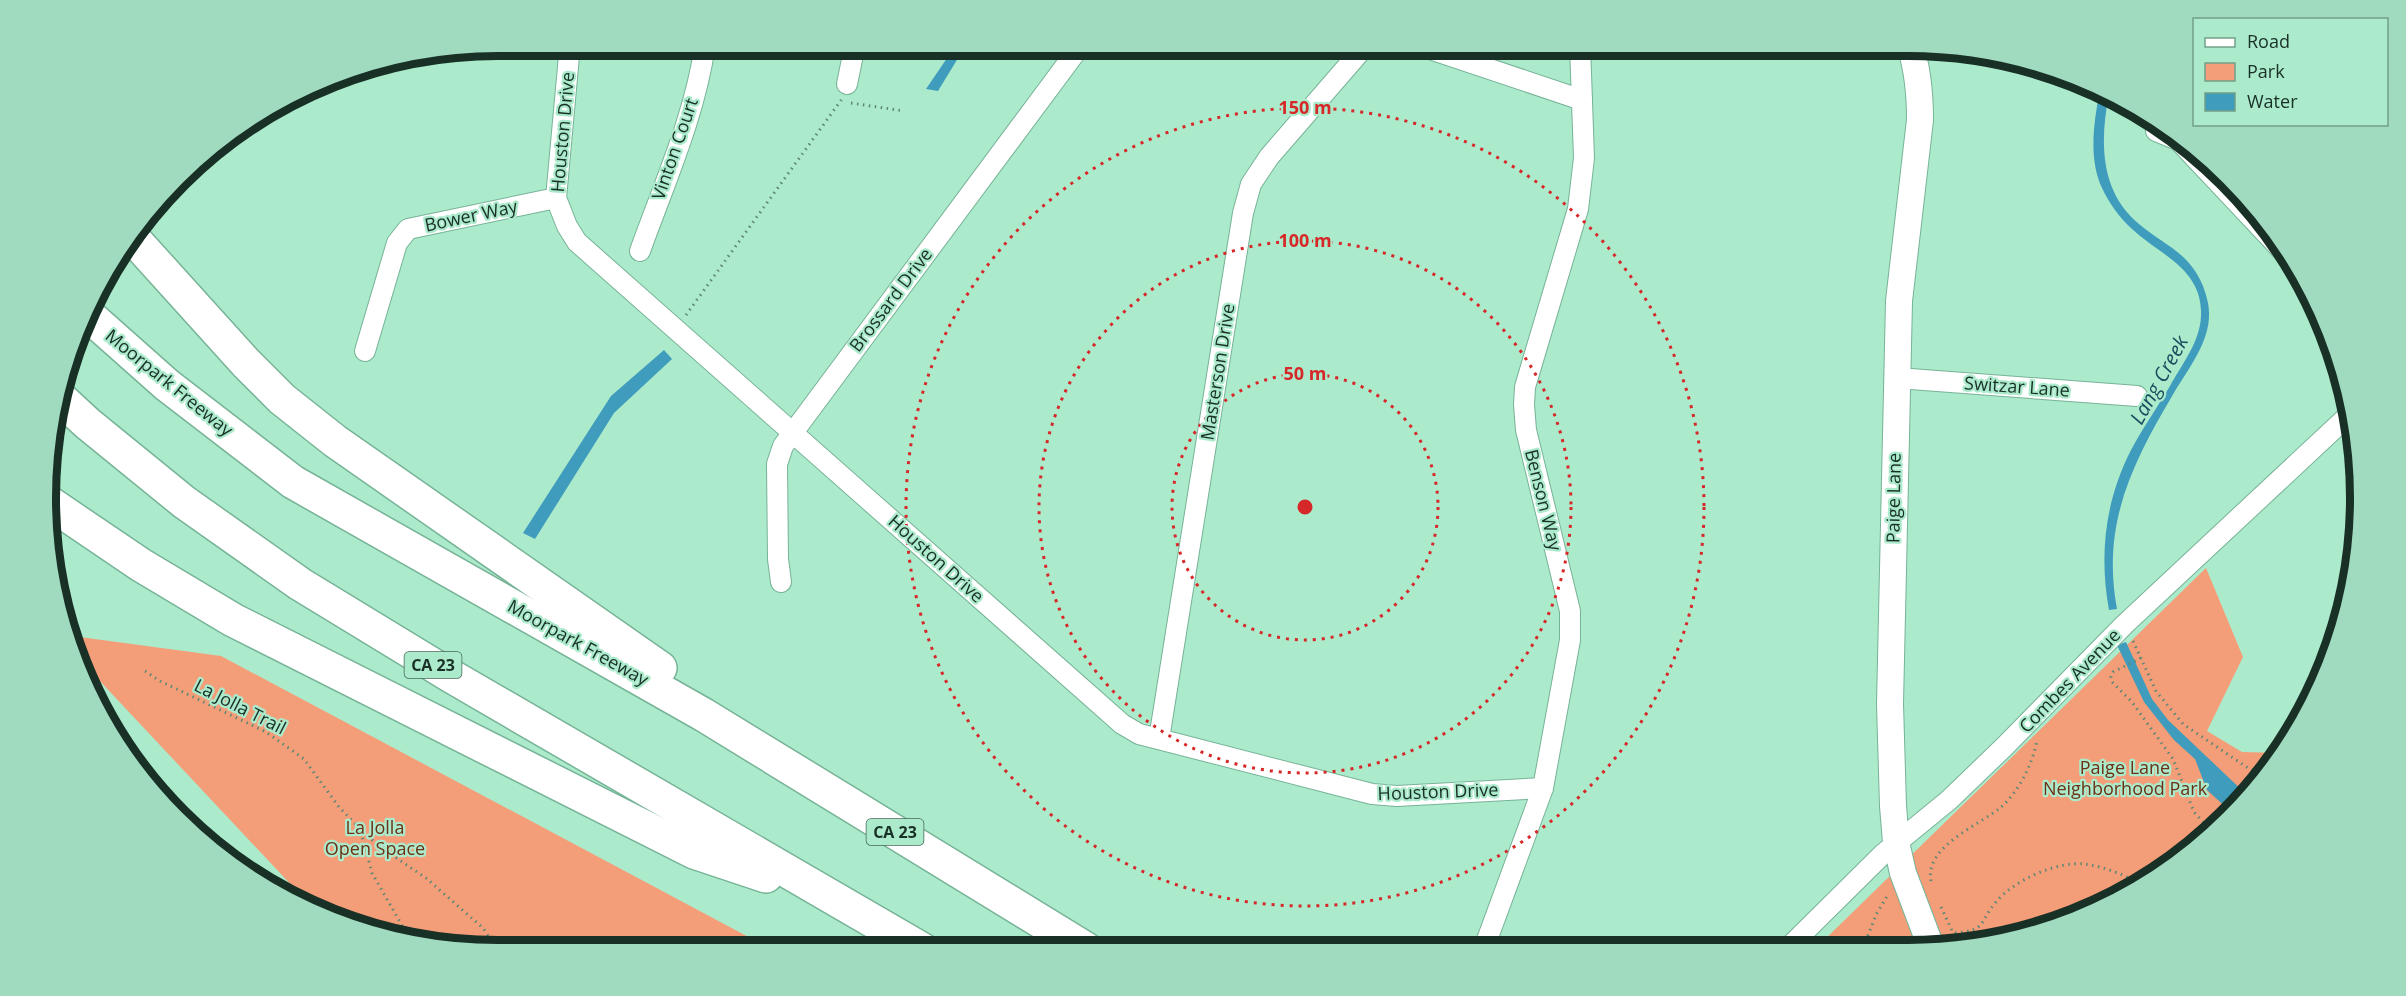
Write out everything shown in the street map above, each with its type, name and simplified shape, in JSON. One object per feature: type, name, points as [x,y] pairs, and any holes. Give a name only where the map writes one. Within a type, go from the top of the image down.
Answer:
[{"type":"highway","points":[[137,242],[246,363],[282,399],[335,441],[664,671],[704,715]]},
{"type":"highway","name":"Moorpark Freeway","points":[[93,320],[167,385],[293,482],[704,715],[1070,940]]},
{"type":"highway","name":"CA 23","points":[[66,404],[184,502],[300,584],[451,676],[905,940]]},
{"type":"highway","points":[[56,507],[141,565],[243,625],[694,852],[831,898]]},
{"type":"street","name":"Houston Drive","points":[[569,56],[556,198],[567,226],[577,242],[1122,724],[1139,734],[1372,794],[1397,796],[1543,788]]},
{"type":"street","name":"Vinton Court","points":[[640,251],[677,148],[703,56]]},
{"type":"street","points":[[845,90],[853,56]]},
{"type":"street","name":"Brossard Drive","points":[[781,582],[778,559],[777,464],[783,446],[1072,56]]},
{"type":"street","name":"Masterson Drive","points":[[1159,739],[1243,213],[1251,184],[1269,158],[1357,56]]},
{"type":"street","points":[[1451,56],[1582,100]]},
{"type":"street","name":"Benson Way","points":[[1487,940],[1543,788],[1570,640],[1570,611],[1526,430],[1524,405],[1525,387],[1578,209],[1584,158],[1580,56]]},
{"type":"street","name":"Paige Lane","points":[[1914,56],[1920,92],[1920,120],[1899,301],[1890,704],[1896,842],[1906,883],[1928,940]]},
{"type":"street","points":[[2215,179],[2245,211]]},
{"type":"street","name":"Bower Way","points":[[365,351],[397,243],[408,229],[556,198]]},
{"type":"street","name":"Switzar Lane","points":[[1897,378],[2137,396]]},
{"type":"street","name":"Combes Avenue","points":[[1796,940],[1896,842],[1949,800],[1981,770],[2124,625],[2343,420]]},
{"type":"path","points":[[676,329],[840,103],[845,90]]},
{"type":"path","points":[[840,103],[852,102],[904,111]]},
{"type":"path","points":[[2124,625],[2156,691],[2183,724],[2256,771]]},
{"type":"path","points":[[2139,659],[2113,672],[2112,682],[2132,702],[2173,759],[2194,812],[2206,825]]},
{"type":"path","name":"La Jolla Trail","points":[[145,671],[160,681],[266,732],[304,759],[339,807],[361,830],[380,847],[426,878],[483,928],[491,940]]},
{"type":"path","points":[[1933,888],[1930,878],[1936,856],[1954,838],[2001,807],[2017,787],[2034,756],[2038,736]]},
{"type":"path","name":"La Jolla Trail","points":[[361,830],[372,873],[405,930]]},
{"type":"path","points":[[1953,933],[1971,933],[1981,926],[1996,902],[2016,884],[2046,870],[2082,864],[2110,870],[2131,880]]},
{"type":"path","points":[[1866,940],[1876,913],[1888,893],[1906,883]]},
{"type":"path","points":[[1940,906],[1953,933],[1960,938]]},
{"type":"green space","name":"Paige Lane Neighborhood Park","points":[[2206,568],[2243,657],[2207,731],[2242,752],[2270,753],[2241,790],[2221,811],[2200,831],[2154,866],[2104,895],[2050,917],[1994,932],[1937,940],[1824,940]]},
{"type":"green space","name":"La Jolla Open Space","points":[[78,637],[221,656],[754,940],[469,940],[440,937],[383,925],[329,907],[299,893],[91,672]]},
{"type":"water","points":[[948,56],[959,56],[938,91],[926,89]]},
{"type":"water","points":[[2099,99],[2107,103],[2104,147],[2106,164],[2116,196],[2139,224],[2191,265],[2203,286],[2209,313],[2202,344],[2146,443],[2124,494],[2113,549],[2113,578],[2117,609],[2109,610],[2105,569],[2106,529],[2115,490],[2130,452],[2190,352],[2200,326],[2201,316],[2200,300],[2187,274],[2127,224],[2108,199],[2095,164],[2094,127]]},
{"type":"water","points":[[664,350],[672,359],[614,413],[535,539],[523,533],[611,396]]},
{"type":"water","points":[[2126,642],[2152,699],[2168,720],[2241,790],[2225,807],[2207,790],[2195,759],[2174,740],[2144,702],[2117,645]]},
{"type":"water label","name":"Lang Creek","points":[[2159,380]]}]
